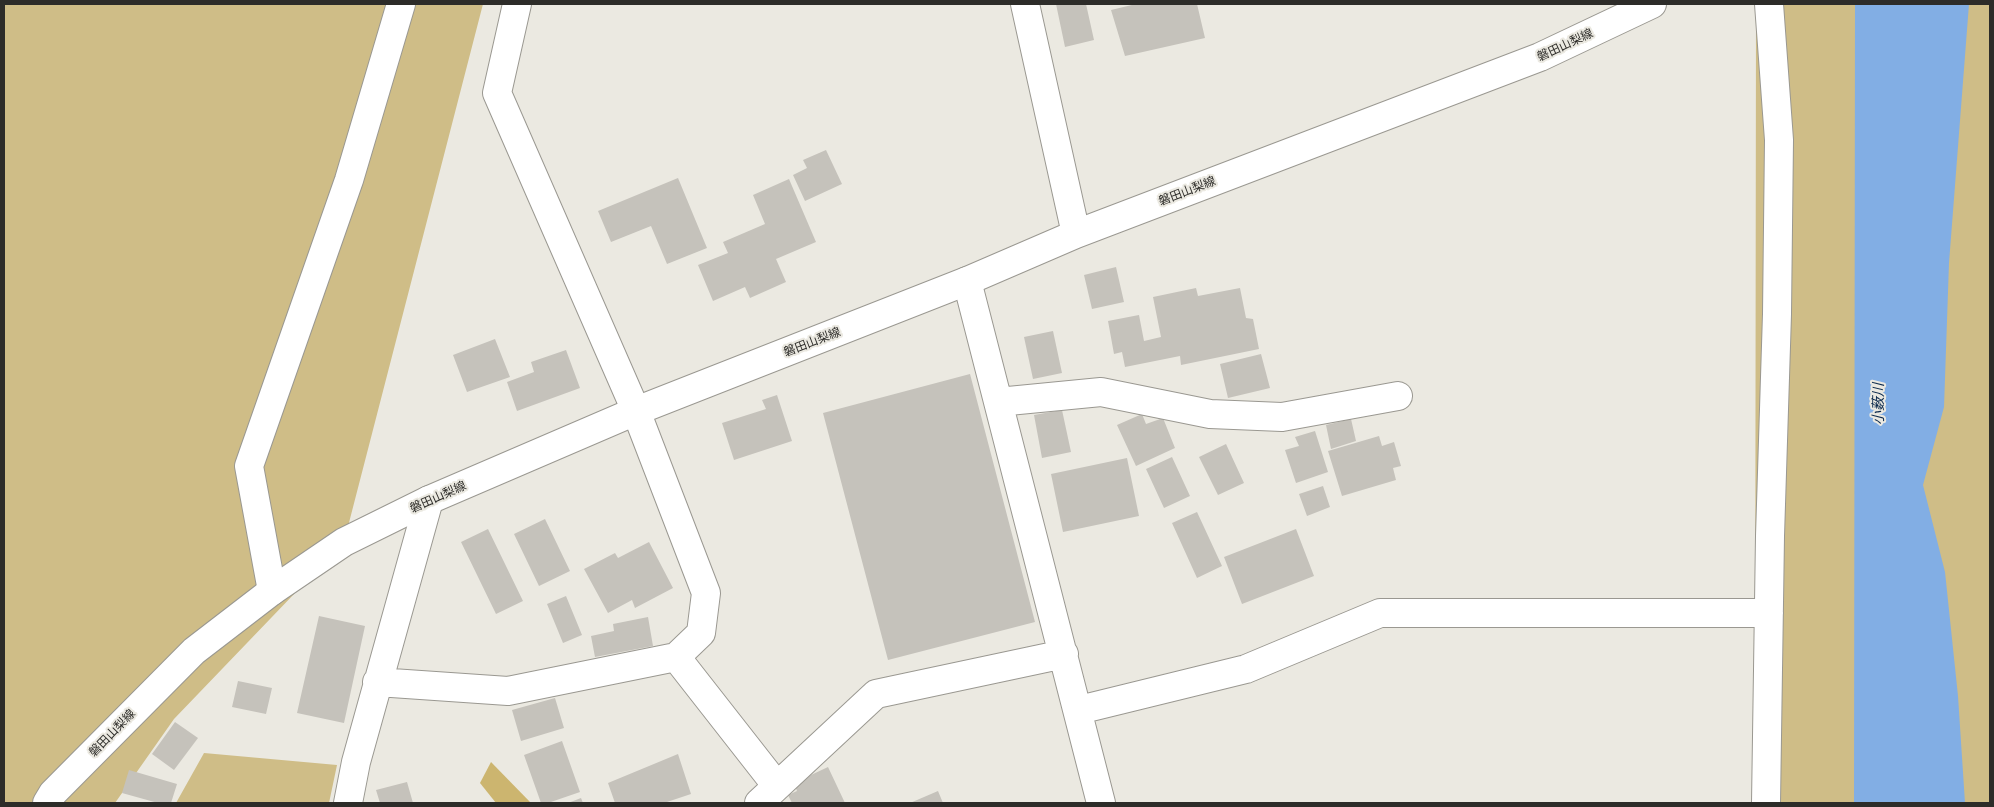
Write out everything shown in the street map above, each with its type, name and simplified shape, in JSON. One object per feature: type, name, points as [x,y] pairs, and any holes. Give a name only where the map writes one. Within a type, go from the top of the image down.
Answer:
[{"type":"street","points":[[272,592],[249,466],[349,180],[401,4]]},
{"type":"street","points":[[377,682],[508,691],[676,657],[701,633],[706,593],[636,411],[497,93],[517,4]]},
{"type":"street","points":[[1025,4],[1076,234]]},
{"type":"street","name":"磐田山梨線","points":[[47,803],[53,793],[194,651],[272,592],[344,542],[429,500],[636,411],[967,281],[1076,234],[1540,57],[1652,4]]},
{"type":"street","points":[[1766,803],[1779,140],[1769,4]]},
{"type":"street","points":[[967,281],[1101,803]]},
{"type":"street","points":[[998,402],[1101,392],[1210,414],[1282,417],[1398,396]]},
{"type":"street","points":[[348,803],[356,762],[377,682],[429,500]]},
{"type":"street","points":[[1078,710],[1246,669],[1380,613],[1769,613]]},
{"type":"street","points":[[676,657],[768,795],[876,694],[1064,654]]},
{"type":"shaded area","points":[[4,4],[483,4],[344,542],[174,719],[115,803],[4,803]]},
{"type":"shaded area","points":[[1756,4],[1990,4],[1990,803],[1755,803]]},
{"type":"shaded area","points":[[204,753],[337,765],[329,803],[176,803]]},
{"type":"shaded area","points":[[491,762],[531,803],[496,803],[480,783]]},
{"type":"water","name":"小薮川","points":[[1855,4],[1969,4],[1949,263],[1944,407],[1923,485],[1945,572],[1958,696],[1965,803],[1854,803]]},
{"type":"building","points":[[1056,4],[1086,4],[1094,40],[1065,47]]},
{"type":"building","points":[[1136,4],[1197,4],[1205,38],[1125,56],[1111,10]]},
{"type":"building","points":[[826,150],[842,184],[805,201],[793,175],[807,168],[803,160]]},
{"type":"building","points":[[678,178],[707,248],[667,264],[651,226],[611,242],[598,211]]},
{"type":"building","points":[[789,179],[816,242],[776,259],[786,282],[750,298],[745,287],[713,301],[698,265],[728,253],[723,242],[765,224],[753,195]]},
{"type":"building","points":[[1116,267],[1124,302],[1092,309],[1084,275]]},
{"type":"building","points":[[1196,288],[1198,296],[1240,288],[1246,318],[1253,319],[1259,349],[1181,365],[1180,356],[1125,367],[1122,352],[1114,354],[1108,321],[1139,315],[1144,341],[1161,337],[1153,297]]},
{"type":"building","points":[[1053,331],[1062,373],[1033,379],[1024,337]]},
{"type":"building","points":[[495,339],[510,377],[467,392],[453,355]]},
{"type":"building","points":[[566,350],[580,388],[517,411],[507,382],[534,372],[531,362]]},
{"type":"building","points":[[1261,354],[1270,388],[1228,398],[1220,364]]},
{"type":"building","points":[[970,374],[1035,622],[888,660],[823,413]]},
{"type":"building","points":[[777,395],[792,441],[734,460],[722,423],[766,409],[762,400]]},
{"type":"building","points":[[1062,410],[1071,452],[1042,458],[1034,415]]},
{"type":"building","points":[[1142,414],[1146,424],[1163,418],[1175,448],[1136,466],[1117,425]]},
{"type":"building","points":[[1351,419],[1356,441],[1331,449],[1326,425]]},
{"type":"building","points":[[1315,431],[1328,472],[1296,483],[1285,450],[1299,446],[1295,437]]},
{"type":"building","points":[[1379,436],[1382,446],[1394,442],[1401,466],[1393,468],[1396,480],[1342,496],[1328,451]]},
{"type":"building","points":[[1226,444],[1244,483],[1218,495],[1199,457]]},
{"type":"building","points":[[1172,457],[1190,496],[1164,508],[1146,469]]},
{"type":"building","points":[[1127,458],[1139,516],[1063,532],[1051,474]]},
{"type":"building","points":[[1323,486],[1330,507],[1307,516],[1299,494]]},
{"type":"building","points":[[1197,512],[1222,566],[1197,578],[1172,523]]},
{"type":"building","points":[[545,519],[570,571],[539,586],[514,534]]},
{"type":"building","points":[[488,529],[523,601],[496,614],[461,542]]},
{"type":"building","points":[[1296,529],[1314,576],[1242,604],[1224,557]]},
{"type":"building","points":[[649,542],[673,588],[635,608],[632,600],[608,613],[584,569],[615,553],[618,558]]},
{"type":"building","points":[[566,596],[582,635],[563,643],[547,604]]},
{"type":"building","points":[[319,616],[365,626],[344,723],[297,713]]},
{"type":"building","points":[[648,617],[653,646],[595,657],[591,636],[614,631],[613,624]]},
{"type":"building","points":[[238,681],[272,688],[266,714],[232,707]]},
{"type":"building","points":[[555,698],[564,728],[521,741],[512,710]]},
{"type":"building","points":[[175,722],[198,738],[174,770],[152,754]]},
{"type":"building","points":[[562,741],[580,792],[548,803],[541,803],[524,755]]},
{"type":"building","points":[[678,754],[691,794],[664,803],[615,803],[608,783]]},
{"type":"building","points":[[828,767],[845,803],[792,803],[788,795],[797,791],[794,783]]},
{"type":"building","points":[[129,770],[177,784],[171,803],[158,803],[122,793]]},
{"type":"building","points":[[407,782],[413,803],[380,803],[376,790]]},
{"type":"building","points":[[938,791],[943,803],[910,803]]},
{"type":"building","points":[[581,798],[583,803],[568,803]]}]
